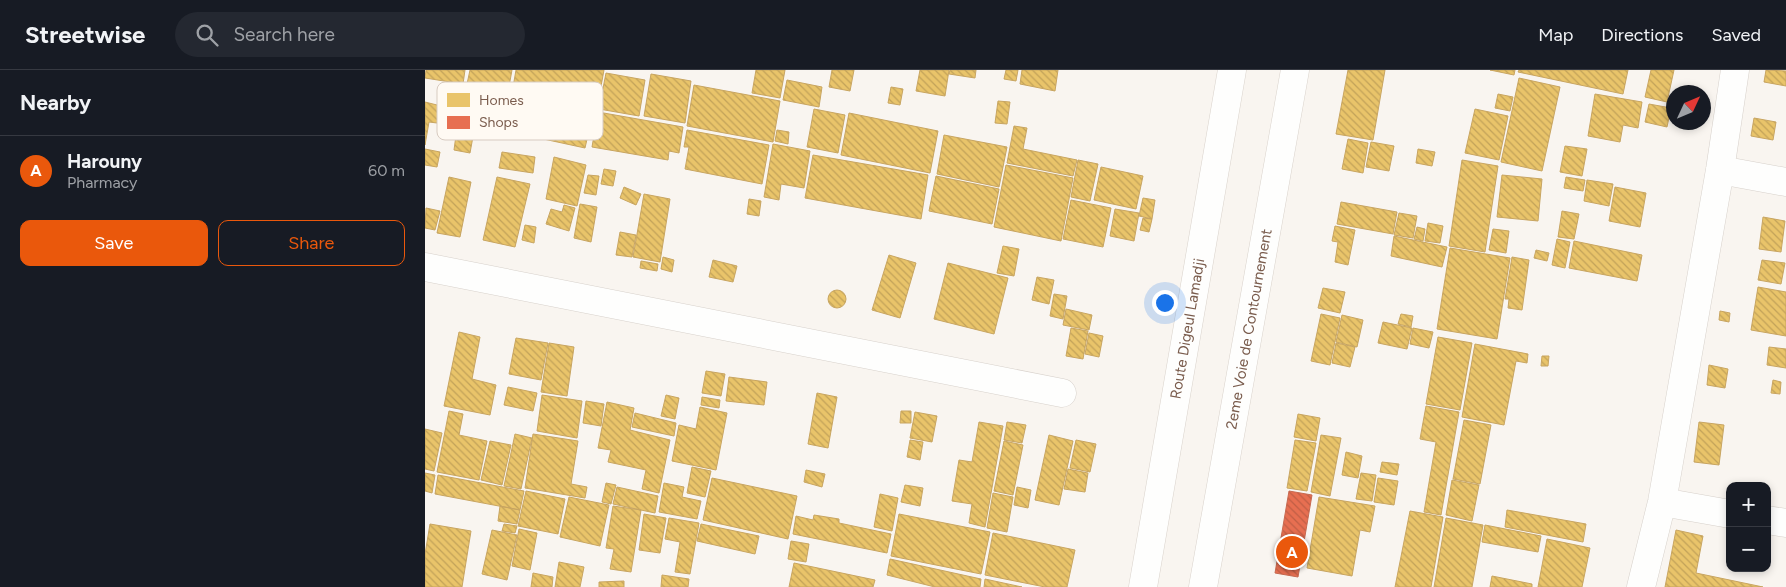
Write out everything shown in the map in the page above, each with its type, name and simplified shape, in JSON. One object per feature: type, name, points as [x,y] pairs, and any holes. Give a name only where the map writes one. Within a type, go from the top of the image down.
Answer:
[{"type":"street","name":"Route Digeul Lamadji","points":[[1143,587],[1233,70]]},
{"type":"street","name":"2eme Voie de Contournement","points":[[1203,587],[1295,70]]},
{"type":"street","points":[[1641,587],[1662,502],[1720,170],[1735,70]]},
{"type":"street","points":[[1720,170],[1786,182]]},
{"type":"street","points":[[425,267],[1062,393]]},
{"type":"street","points":[[1662,502],[1726,513]]},
{"type":"street","points":[[1771,521],[1786,523]]},
{"type":"building: Homes","points":[[426,70],[465,70],[463,82],[425,78]]},
{"type":"building: Homes","points":[[470,70],[512,70],[510,82],[467,82]]},
{"type":"building: Homes","points":[[516,70],[604,70],[602,82],[514,82]]},
{"type":"building: Homes","points":[[756,70],[785,70],[780,98],[752,93]]},
{"type":"building: Homes","points":[[832,70],[854,70],[850,91],[829,87]]},
{"type":"building: Homes","points":[[920,70],[949,70],[945,96],[916,91]]},
{"type":"building: Homes","points":[[950,70],[976,70],[975,78],[949,74]]},
{"type":"building: Homes","points":[[1006,70],[1018,70],[1016,81],[1004,79]]},
{"type":"building: Homes","points":[[1022,70],[1058,70],[1055,91],[1020,84]]},
{"type":"building: Homes","points":[[1348,70],[1385,70],[1373,140],[1336,134]]},
{"type":"building: Homes","points":[[1490,70],[1515,70],[1514,75]]},
{"type":"building: Homes","points":[[1519,70],[1628,70],[1623,94],[1518,72]]},
{"type":"building: Homes","points":[[1651,70],[1674,70],[1671,85],[1666,85],[1666,102],[1645,97]]},
{"type":"building: Homes","points":[[1766,70],[1786,71],[1786,86],[1764,82]]},
{"type":"building: Homes","points":[[606,73],[645,80],[639,116],[603,110],[603,88]]},
{"type":"building: Homes","points":[[651,74],[691,81],[685,123],[644,116]]},
{"type":"building: Homes","points":[[1519,78],[1560,87],[1542,171],[1501,162]]},
{"type":"building: Homes","points":[[787,80],[822,87],[819,107],[783,100]]},
{"type":"building: Homes","points":[[694,85],[780,101],[773,142],[687,126]]},
{"type":"building: Homes","points":[[891,87],[903,89],[900,105],[888,103]]},
{"type":"building: Homes","points":[[1498,94],[1513,97],[1510,111],[1495,108]]},
{"type":"building: Homes","points":[[1595,94],[1642,102],[1638,128],[1623,125],[1620,142],[1588,136]]},
{"type":"building: Homes","points":[[998,101],[1010,102],[1007,124],[995,123]]},
{"type":"building: Homes","points":[[425,102],[437,105],[437,123],[429,122],[425,145]]},
{"type":"building: Homes","points":[[1649,104],[1666,107],[1666,127],[1645,122]]},
{"type":"building: Homes","points":[[814,109],[845,115],[838,153],[807,147]]},
{"type":"building: Homes","points":[[1475,109],[1508,116],[1499,160],[1465,153]]},
{"type":"building: Homes","points":[[603,113],[683,127],[679,153],[669,151],[668,160],[592,147],[593,140],[603,140]]},
{"type":"building: Homes","points":[[849,113],[938,131],[930,173],[841,155]]},
{"type":"building: Homes","points":[[1754,118],[1776,122],[1773,140],[1751,136]]},
{"type":"building: Homes","points":[[1014,126],[1027,128],[1023,149],[1077,160],[1073,176],[1007,163]]},
{"type":"building: Homes","points":[[687,130],[769,145],[762,184],[685,169],[689,147],[684,147]]},
{"type":"building: Homes","points":[[777,130],[789,132],[788,144],[775,141]]},
{"type":"building: Homes","points":[[944,135],[1007,147],[999,187],[937,174]]},
{"type":"building: Homes","points":[[1348,139],[1368,143],[1363,173],[1342,169]]},
{"type":"building: Homes","points":[[455,140],[472,140],[470,153],[454,150]]},
{"type":"building: Homes","points":[[548,140],[587,140],[585,148]]},
{"type":"building: Homes","points":[[1371,142],[1394,146],[1389,171],[1366,167]]},
{"type":"building: Homes","points":[[773,144],[810,151],[804,188],[781,184],[779,200],[764,197]]},
{"type":"building: Homes","points":[[1565,146],[1587,149],[1582,176],[1560,172]]},
{"type":"building: Homes","points":[[425,149],[440,152],[437,167],[425,165]]},
{"type":"building: Homes","points":[[1418,149],[1435,152],[1432,166],[1416,163]]},
{"type":"building: Homes","points":[[502,152],[535,157],[533,173],[499,168]]},
{"type":"building: Homes","points":[[813,155],[928,175],[921,219],[805,198]]},
{"type":"building: Homes","points":[[554,157],[586,165],[577,206],[546,199]]},
{"type":"building: Homes","points":[[1078,160],[1098,164],[1090,201],[1071,197]]},
{"type":"building: Homes","points":[[1462,160],[1498,166],[1485,252],[1449,246]]},
{"type":"building: Homes","points":[[1006,165],[1073,178],[1061,241],[994,227]]},
{"type":"building: Homes","points":[[1101,167],[1143,176],[1136,209],[1094,200]]},
{"type":"building: Homes","points":[[604,169],[616,171],[613,186],[601,184]]},
{"type":"building: Homes","points":[[588,175],[599,176],[596,195],[584,193]]},
{"type":"building: Homes","points":[[1502,175],[1542,179],[1538,221],[1497,217]]},
{"type":"building: Homes","points":[[936,176],[999,189],[992,224],[929,211]]},
{"type":"building: Homes","points":[[449,177],[471,182],[460,237],[437,233]]},
{"type":"building: Homes","points":[[497,177],[530,184],[515,247],[483,240]]},
{"type":"building: Homes","points":[[1566,177],[1585,180],[1583,191],[1564,188]]},
{"type":"building: Homes","points":[[1587,180],[1613,184],[1609,206],[1584,201]]},
{"type":"building: Homes","points":[[624,187],[641,194],[636,205],[620,198]]},
{"type":"building: Homes","points":[[1615,187],[1646,193],[1640,227],[1609,221]]},
{"type":"building: Homes","points":[[644,194],[670,199],[660,262],[633,257]]},
{"type":"building: Homes","points":[[1143,198],[1155,200],[1152,219],[1139,216]]},
{"type":"building: Homes","points":[[749,199],[761,201],[759,216],[747,214]]},
{"type":"building: Homes","points":[[1071,200],[1111,208],[1103,247],[1063,239]]},
{"type":"building: Homes","points":[[1341,202],[1397,212],[1393,234],[1337,224]]},
{"type":"building: Homes","points":[[580,204],[597,207],[591,242],[574,238]]},
{"type":"building: Homes","points":[[564,205],[575,208],[569,231],[546,224],[551,209],[562,212]]},
{"type":"building: Homes","points":[[426,208],[440,211],[435,230],[425,228]]},
{"type":"building: Homes","points":[[1115,209],[1139,213],[1134,241],[1110,236]]},
{"type":"building: Homes","points":[[1562,211],[1579,214],[1574,239],[1558,237]]},
{"type":"building: Homes","points":[[1399,213],[1417,216],[1413,238],[1394,235]]},
{"type":"building: Homes","points":[[1763,217],[1785,221],[1781,252],[1759,249]]},
{"type":"building: Homes","points":[[1143,218],[1152,219],[1149,232],[1140,230]]},
{"type":"building: Homes","points":[[1428,223],[1443,226],[1440,243],[1425,241]]},
{"type":"building: Homes","points":[[525,225],[536,227],[534,243],[522,240]]},
{"type":"building: Homes","points":[[1335,226],[1355,230],[1348,265],[1335,262],[1338,242],[1332,241]]},
{"type":"building: Homes","points":[[1417,227],[1425,229],[1423,241],[1414,239]]},
{"type":"building: Homes","points":[[1493,229],[1509,231],[1506,253],[1489,250]]},
{"type":"building: Homes","points":[[620,232],[636,235],[632,257],[616,255]]},
{"type":"building: Homes","points":[[1394,236],[1447,247],[1442,267],[1391,256]]},
{"type":"building: Homes","points":[[1557,239],[1570,242],[1565,268],[1552,265]]},
{"type":"building: Homes","points":[[1574,241],[1642,255],[1637,281],[1569,268]]},
{"type":"building: Homes","points":[[1003,246],[1019,249],[1014,276],[997,273]]},
{"type":"building: Homes","points":[[1450,248],[1510,258],[1497,339],[1437,329]]},
{"type":"building: Homes","points":[[1536,250],[1549,253],[1547,261],[1534,258]]},
{"type":"building: Homes","points":[[889,255],[916,263],[900,318],[872,310]]},
{"type":"building: Homes","points":[[663,257],[674,260],[672,272],[661,269]]},
{"type":"building: Homes","points":[[1512,257],[1529,260],[1522,310],[1508,308],[1509,299],[1505,299]]},
{"type":"building: Homes","points":[[713,260],[737,266],[733,282],[709,277]]},
{"type":"building: Homes","points":[[1762,260],[1785,263],[1781,284],[1758,280]]},
{"type":"building: Homes","points":[[641,261],[658,264],[657,271],[640,268]]},
{"type":"building: Homes","points":[[948,263],[1008,278],[994,334],[934,319]]},
{"type":"building: Homes","points":[[1037,277],[1054,280],[1049,304],[1032,300]]},
{"type":"building: Homes","points":[[1758,287],[1786,292],[1786,336],[1751,330]]},
{"type":"building: Homes","points":[[1323,288],[1345,292],[1340,313],[1318,308]]},
{"type":"building: Homes","points":[[837,290],[843,293],[846,299],[843,305],[837,308],[831,305],[828,299],[831,293]]},
{"type":"building: Homes","points":[[1054,294],[1067,296],[1063,319],[1050,316]]},
{"type":"building: Homes","points":[[1066,309],[1092,315],[1089,330],[1063,325]]},
{"type":"building: Homes","points":[[1720,311],[1730,313],[1729,322],[1719,320]]},
{"type":"building: Homes","points":[[1321,314],[1340,318],[1330,365],[1311,361]]},
{"type":"building: Homes","points":[[1401,314],[1413,316],[1411,327],[1398,324]]},
{"type":"building: Homes","points":[[1342,315],[1363,320],[1357,347],[1336,342]]},
{"type":"building: Homes","points":[[1383,322],[1412,328],[1407,349],[1378,343]]},
{"type":"building: Homes","points":[[1071,328],[1088,331],[1083,359],[1066,356]]},
{"type":"building: Homes","points":[[1413,328],[1433,332],[1429,348],[1410,344]]},
{"type":"building: Homes","points":[[459,332],[480,337],[472,379],[496,385],[490,415],[444,406]]},
{"type":"building: Homes","points":[[1089,333],[1103,336],[1099,357],[1085,354]]},
{"type":"building: Homes","points":[[1438,337],[1472,343],[1460,410],[1426,404]]},
{"type":"building: Homes","points":[[516,338],[548,343],[541,380],[509,374]]},
{"type":"building: Homes","points":[[549,343],[574,347],[567,396],[541,392]]},
{"type":"building: Homes","points":[[1336,343],[1355,347],[1350,367],[1332,363]]},
{"type":"building: Homes","points":[[1475,344],[1528,354],[1527,363],[1516,361],[1504,425],[1462,417]]},
{"type":"building: Homes","points":[[1769,347],[1786,349],[1786,368],[1767,365]]},
{"type":"building: Homes","points":[[1542,356],[1549,356],[1548,366],[1541,366]]},
{"type":"building: Homes","points":[[1709,365],[1728,369],[1725,388],[1707,385]]},
{"type":"building: Homes","points":[[706,371],[725,374],[721,396],[702,393]]},
{"type":"building: Homes","points":[[729,377],[767,382],[764,405],[726,401]]},
{"type":"building: Homes","points":[[1773,380],[1781,382],[1780,394],[1771,393]]},
{"type":"building: Homes","points":[[508,387],[537,393],[533,411],[504,405]]},
{"type":"building: Homes","points":[[817,393],[837,397],[828,448],[808,444]]},
{"type":"building: Homes","points":[[542,395],[582,401],[577,438],[537,431]]},
{"type":"building: Homes","points":[[666,395],[679,398],[675,419],[661,416]]},
{"type":"building: Homes","points":[[702,397],[720,400],[719,408],[701,405]]},
{"type":"building: Homes","points":[[586,401],[604,404],[601,426],[583,423]]},
{"type":"building: Homes","points":[[607,402],[634,408],[630,430],[670,440],[659,493],[642,489],[646,470],[608,462],[611,450],[598,448]]},
{"type":"building: Homes","points":[[1426,406],[1459,412],[1441,515],[1424,512],[1436,442],[1420,439]]},
{"type":"building: Homes","points":[[700,407],[727,413],[716,470],[672,461],[679,425],[696,429]]},
{"type":"building: Homes","points":[[449,411],[463,414],[459,435],[487,441],[479,480],[437,472]]},
{"type":"building: Homes","points":[[901,411],[911,411],[911,423],[900,423]]},
{"type":"building: Homes","points":[[915,412],[937,416],[932,442],[910,438]]},
{"type":"building: Homes","points":[[635,413],[676,423],[674,436],[632,427]]},
{"type":"building: Homes","points":[[1298,414],[1320,418],[1316,441],[1294,437]]},
{"type":"building: Homes","points":[[1464,420],[1491,425],[1480,484],[1453,479]]},
{"type":"building: Homes","points":[[979,422],[1003,426],[985,527],[969,523],[972,504],[952,501],[959,460],[972,462]]},
{"type":"building: Homes","points":[[1007,422],[1026,425],[1022,443],[1004,440]]},
{"type":"building: Homes","points":[[1699,422],[1724,425],[1719,465],[1694,462]]},
{"type":"building: Homes","points":[[425,429],[442,433],[434,471],[425,469]]},
{"type":"building: Homes","points":[[515,434],[532,438],[521,489],[504,486]]},
{"type":"building: Homes","points":[[533,434],[578,441],[571,484],[587,487],[585,498],[525,488]]},
{"type":"building: Homes","points":[[1049,435],[1073,441],[1059,505],[1035,500]]},
{"type":"building: Homes","points":[[1321,435],[1341,438],[1330,496],[1311,492]]},
{"type":"building: Homes","points":[[910,440],[923,442],[920,460],[907,457]]},
{"type":"building: Homes","points":[[1076,440],[1096,444],[1090,472],[1070,468]]},
{"type":"building: Homes","points":[[1295,440],[1316,443],[1307,491],[1287,488]]},
{"type":"building: Homes","points":[[490,441],[511,445],[502,485],[481,480]]},
{"type":"building: Homes","points":[[1004,441],[1023,445],[1013,495],[994,491]]},
{"type":"building: Homes","points":[[1346,452],[1362,456],[1358,478],[1342,475]]},
{"type":"building: Homes","points":[[1382,462],[1399,464],[1397,475],[1380,472]]},
{"type":"building: Homes","points":[[692,467],[711,471],[705,497],[687,493]]},
{"type":"building: Homes","points":[[1068,469],[1088,473],[1085,492],[1064,489]]},
{"type":"building: Homes","points":[[806,470],[825,474],[822,487],[804,482]]},
{"type":"building: Homes","points":[[425,473],[435,475],[432,493],[425,491]]},
{"type":"building: Homes","points":[[1361,473],[1376,475],[1372,501],[1356,499]]},
{"type":"building: Homes","points":[[438,475],[524,491],[520,510],[435,494]]},
{"type":"building: Homes","points":[[712,478],[797,496],[788,539],[703,520]]},
{"type":"building: Homes","points":[[1378,478],[1398,481],[1394,505],[1374,502]]},
{"type":"building: Homes","points":[[1452,480],[1479,485],[1472,521],[1446,515]]},
{"type":"building: Homes","points":[[606,483],[616,485],[611,504],[602,502]]},
{"type":"building: Homes","points":[[664,483],[684,487],[682,497],[701,501],[697,519],[659,512]]},
{"type":"building: Homes","points":[[905,485],[923,488],[920,506],[901,502]]},
{"type":"building: Homes","points":[[617,487],[658,496],[655,513],[613,504]]},
{"type":"building: Homes","points":[[1017,487],[1031,490],[1028,508],[1014,505]]},
{"type":"building: Homes","points":[[526,491],[565,499],[558,534],[518,526]]},
{"type":"building: Homes","points":[[993,493],[1013,497],[1007,532],[987,528]]},
{"type":"building: Homes","points":[[880,494],[898,498],[892,531],[874,527]]},
{"type":"building: Homes","points":[[569,497],[609,505],[600,546],[560,537]]},
{"type":"building: Homes","points":[[1319,497],[1375,506],[1370,532],[1360,530],[1352,576],[1307,568]]},
{"type":"building: Homes","points":[[500,506],[520,510],[517,524],[498,521]]},
{"type":"building: Homes","points":[[613,506],[641,510],[631,572],[610,569],[614,549],[606,548]]},
{"type":"building: Homes","points":[[1507,510],[1586,524],[1583,542],[1505,527]]},
{"type":"building: Homes","points":[[1410,511],[1443,517],[1431,587],[1395,587]]},
{"type":"building: Homes","points":[[644,514],[666,518],[660,553],[639,550]]},
{"type":"building: Homes","points":[[899,514],[990,532],[981,574],[891,556]]},
{"type":"building: Homes","points":[[814,515],[839,519],[839,523],[891,534],[887,553],[793,534],[796,516],[813,520]]},
{"type":"building: Homes","points":[[669,518],[699,523],[690,574],[675,572],[680,542],[665,539]]},
{"type":"building: Homes","points":[[1446,518],[1483,525],[1472,587],[1434,587]]},
{"type":"building: Homes","points":[[430,524],[471,531],[462,587],[425,587],[425,554]]},
{"type":"building: Homes","points":[[504,524],[517,526],[515,533],[502,531]]},
{"type":"building: Homes","points":[[701,524],[759,536],[755,554],[697,541]]},
{"type":"building: Homes","points":[[1485,525],[1541,536],[1538,552],[1482,542]]},
{"type":"building: Homes","points":[[519,529],[537,533],[530,570],[512,566]]},
{"type":"building: Homes","points":[[492,530],[517,535],[507,580],[482,574]]},
{"type":"building: Homes","points":[[1676,530],[1703,536],[1696,573],[1763,587],[1665,587]]},
{"type":"building: Homes","points":[[993,533],[1075,550],[1067,587],[1045,587],[985,575]]},
{"type":"building: Homes","points":[[1547,539],[1590,548],[1582,587],[1538,587]]},
{"type":"building: Homes","points":[[791,541],[809,544],[806,562],[788,559]]},
{"type":"building: Homes","points":[[890,559],[981,579],[980,587],[935,587],[887,575]]},
{"type":"building: Homes","points":[[559,562],[584,567],[580,587],[555,587]]},
{"type":"building: Homes","points":[[794,563],[875,580],[873,587],[789,587]]},
{"type":"building: Homes","points":[[533,573],[553,577],[552,587],[531,587]]},
{"type":"building: Homes","points":[[662,575],[689,579],[688,587],[661,587]]},
{"type":"building: Homes","points":[[1492,576],[1532,584],[1532,587],[1490,587]]},
{"type":"building: Homes","points":[[985,579],[1022,587],[984,587]]},
{"type":"building: Homes","points":[[624,581],[624,587],[599,587],[599,582]]},
{"type":"building: Shops","points":[[1289,491],[1312,495],[1298,577],[1275,573]]},
{"type":"place","name":"Harouny","points":[[1292,552]]}]
